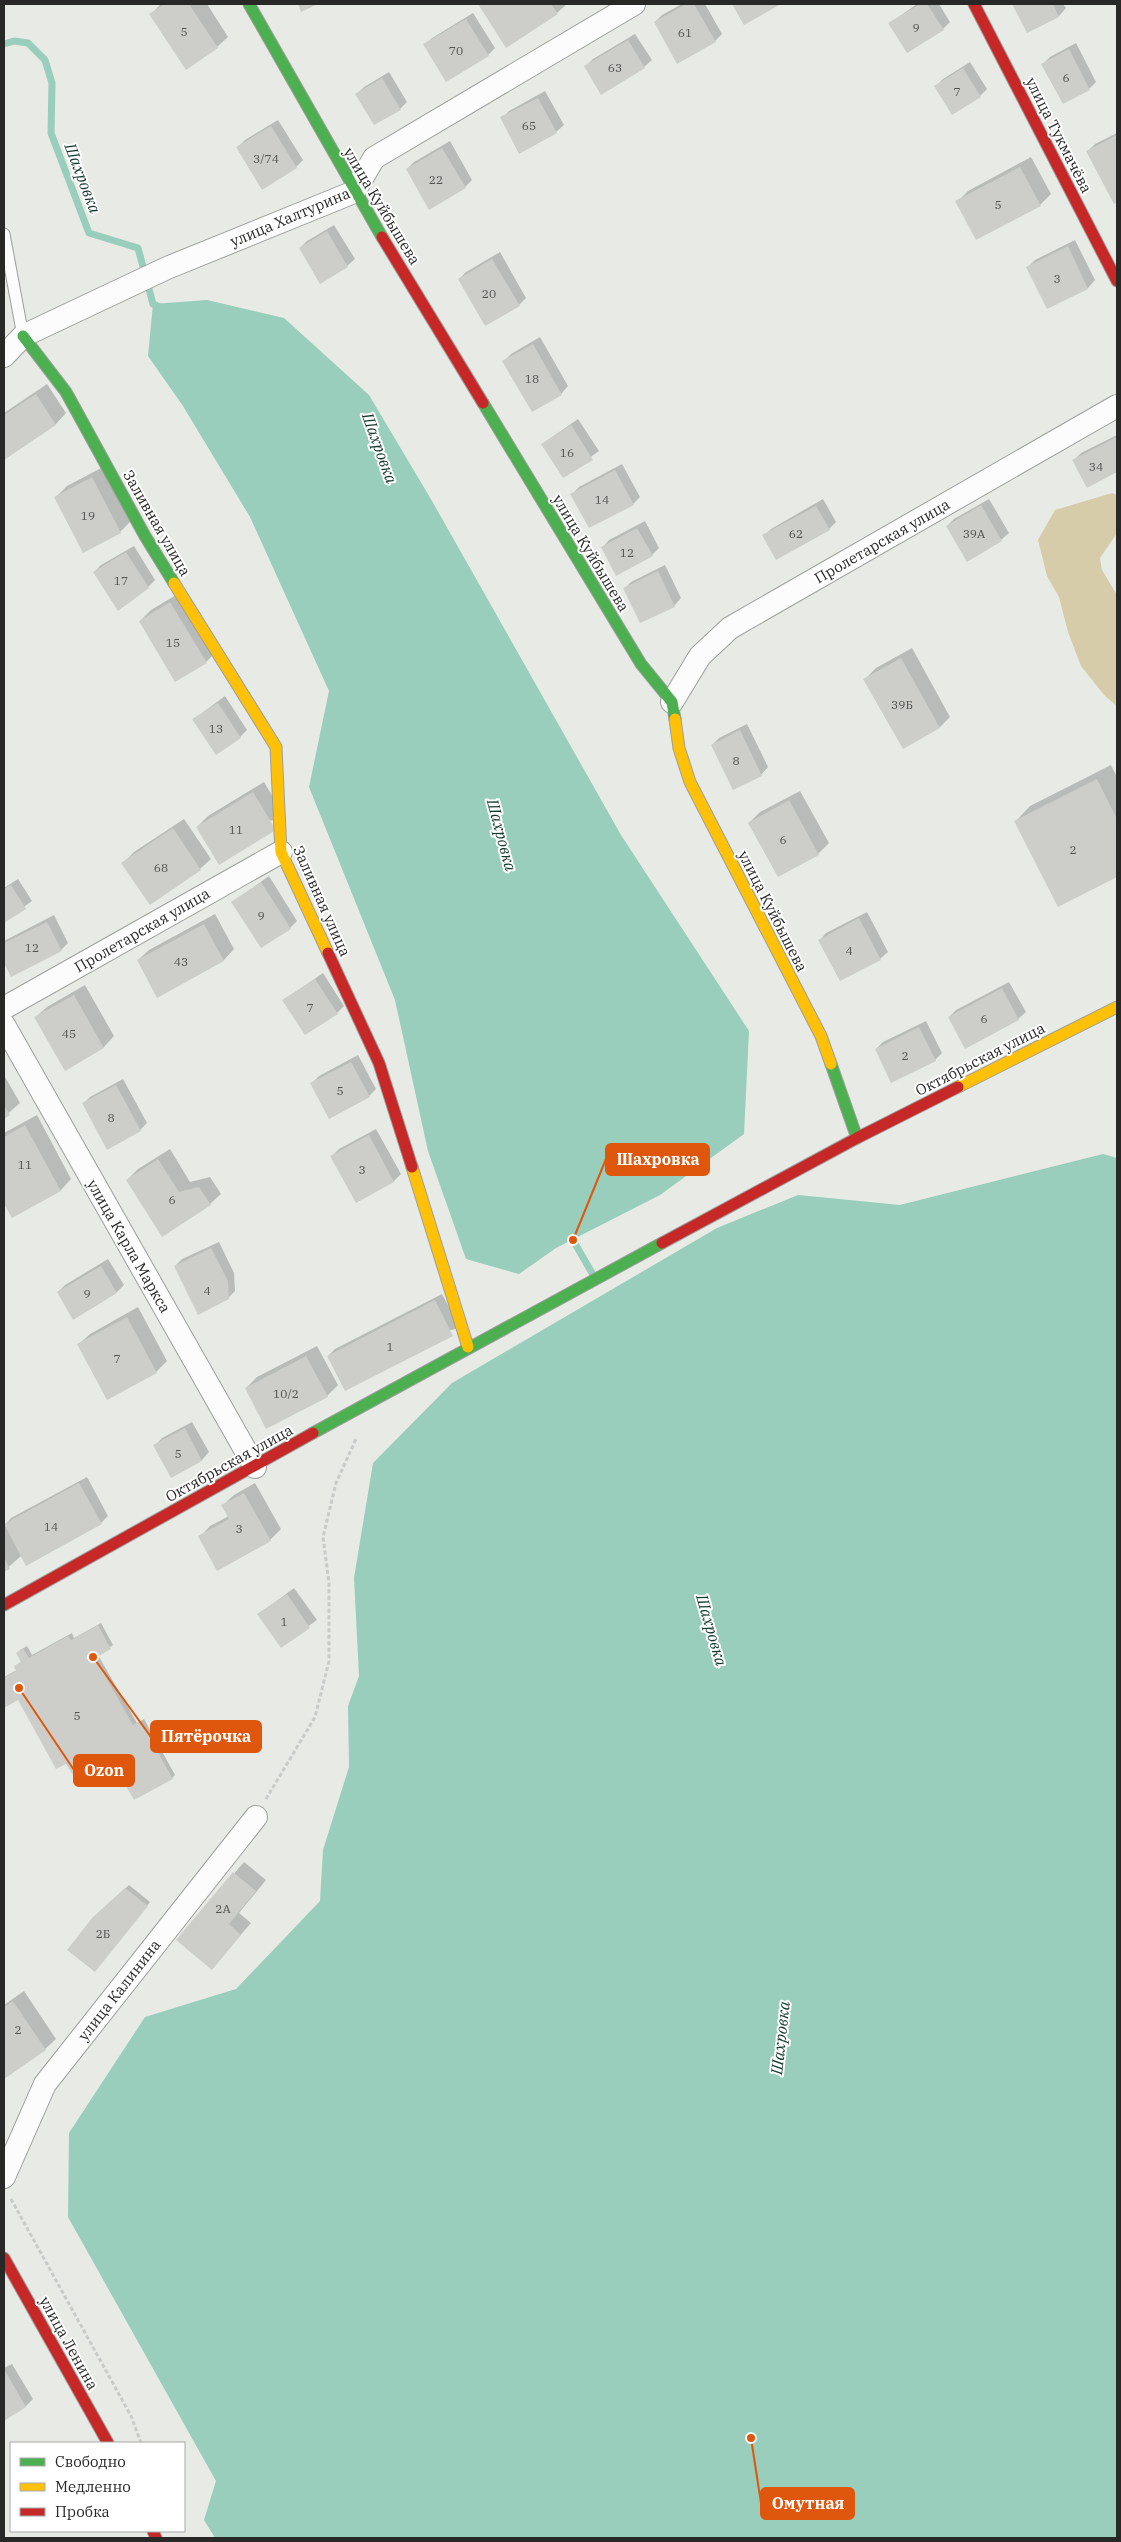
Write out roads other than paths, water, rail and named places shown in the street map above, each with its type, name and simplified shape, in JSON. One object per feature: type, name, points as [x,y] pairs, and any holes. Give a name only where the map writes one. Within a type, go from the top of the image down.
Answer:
[{"type":"street","name":"улица Куйбышева","points":[[250,4],[354,192],[641,664],[672,702],[678,748],[690,782],[821,1036],[857,1138]]},
{"type":"street","name":"улица Халтурина","points":[[4,356],[23,336],[167,268],[354,192],[374,158],[634,4]]},
{"type":"street","name":"улица Тукмачёва","points":[[974,4],[1117,281]]},
{"type":"street","name":"Заливная улица","points":[[23,336],[66,392],[145,536],[276,747],[281,852],[379,1063],[468,1347]]},
{"type":"street","name":"Пролетарская улица","points":[[672,702],[700,656],[730,628],[1117,406]]},
{"type":"street","name":"Пролетарская улица","points":[[4,1008],[281,852]]},
{"type":"street","name":"Октябрьская улица","points":[[4,1604],[255,1467],[468,1347],[857,1138],[1117,1007]]},
{"type":"street","name":"улица Карла Маркса","points":[[4,1024],[255,1467]]},
{"type":"street","name":"улица Калинина","points":[[6,2186],[45,2084],[256,1816]]},
{"type":"street","name":"улица Ленина","points":[[4,2258],[107,2442]]},
{"type":"lane","points":[[4,234],[23,336]]},
{"type":"water","points":[[207,300],[284,318],[369,395],[432,501],[621,835],[749,1031],[744,1134],[660,1195],[556,1248],[519,1274],[466,1259],[428,1151],[395,1000],[309,787],[329,691],[250,517],[183,406],[148,356],[153,304]]},
{"type":"water","points":[[1103,1154],[1117,1158],[1117,2538],[215,2538],[204,2520],[216,2481],[68,2217],[69,2133],[145,2017],[236,1989],[320,1901],[323,1850],[349,1767],[348,1706],[359,1676],[354,1578],[373,1463],[452,1383],[717,1228],[798,1195],[900,1205]]},
{"type":"waterway","name":"Шахровка","points":[[4,44],[14,41],[28,43],[45,60],[52,83],[51,133],[89,233],[138,248],[153,304],[160,307]]},
{"type":"waterway","name":"Шахровка","points":[[571,1232],[573,1240],[592,1273]]},
{"type":"place","name":"Шахровка","points":[[573,1240]]},
{"type":"place","name":"Пятёрочка","points":[[93,1657]]},
{"type":"place","name":"Ozon","points":[[19,1688]]},
{"type":"place","name":"Омутная","points":[[751,2438]]}]
